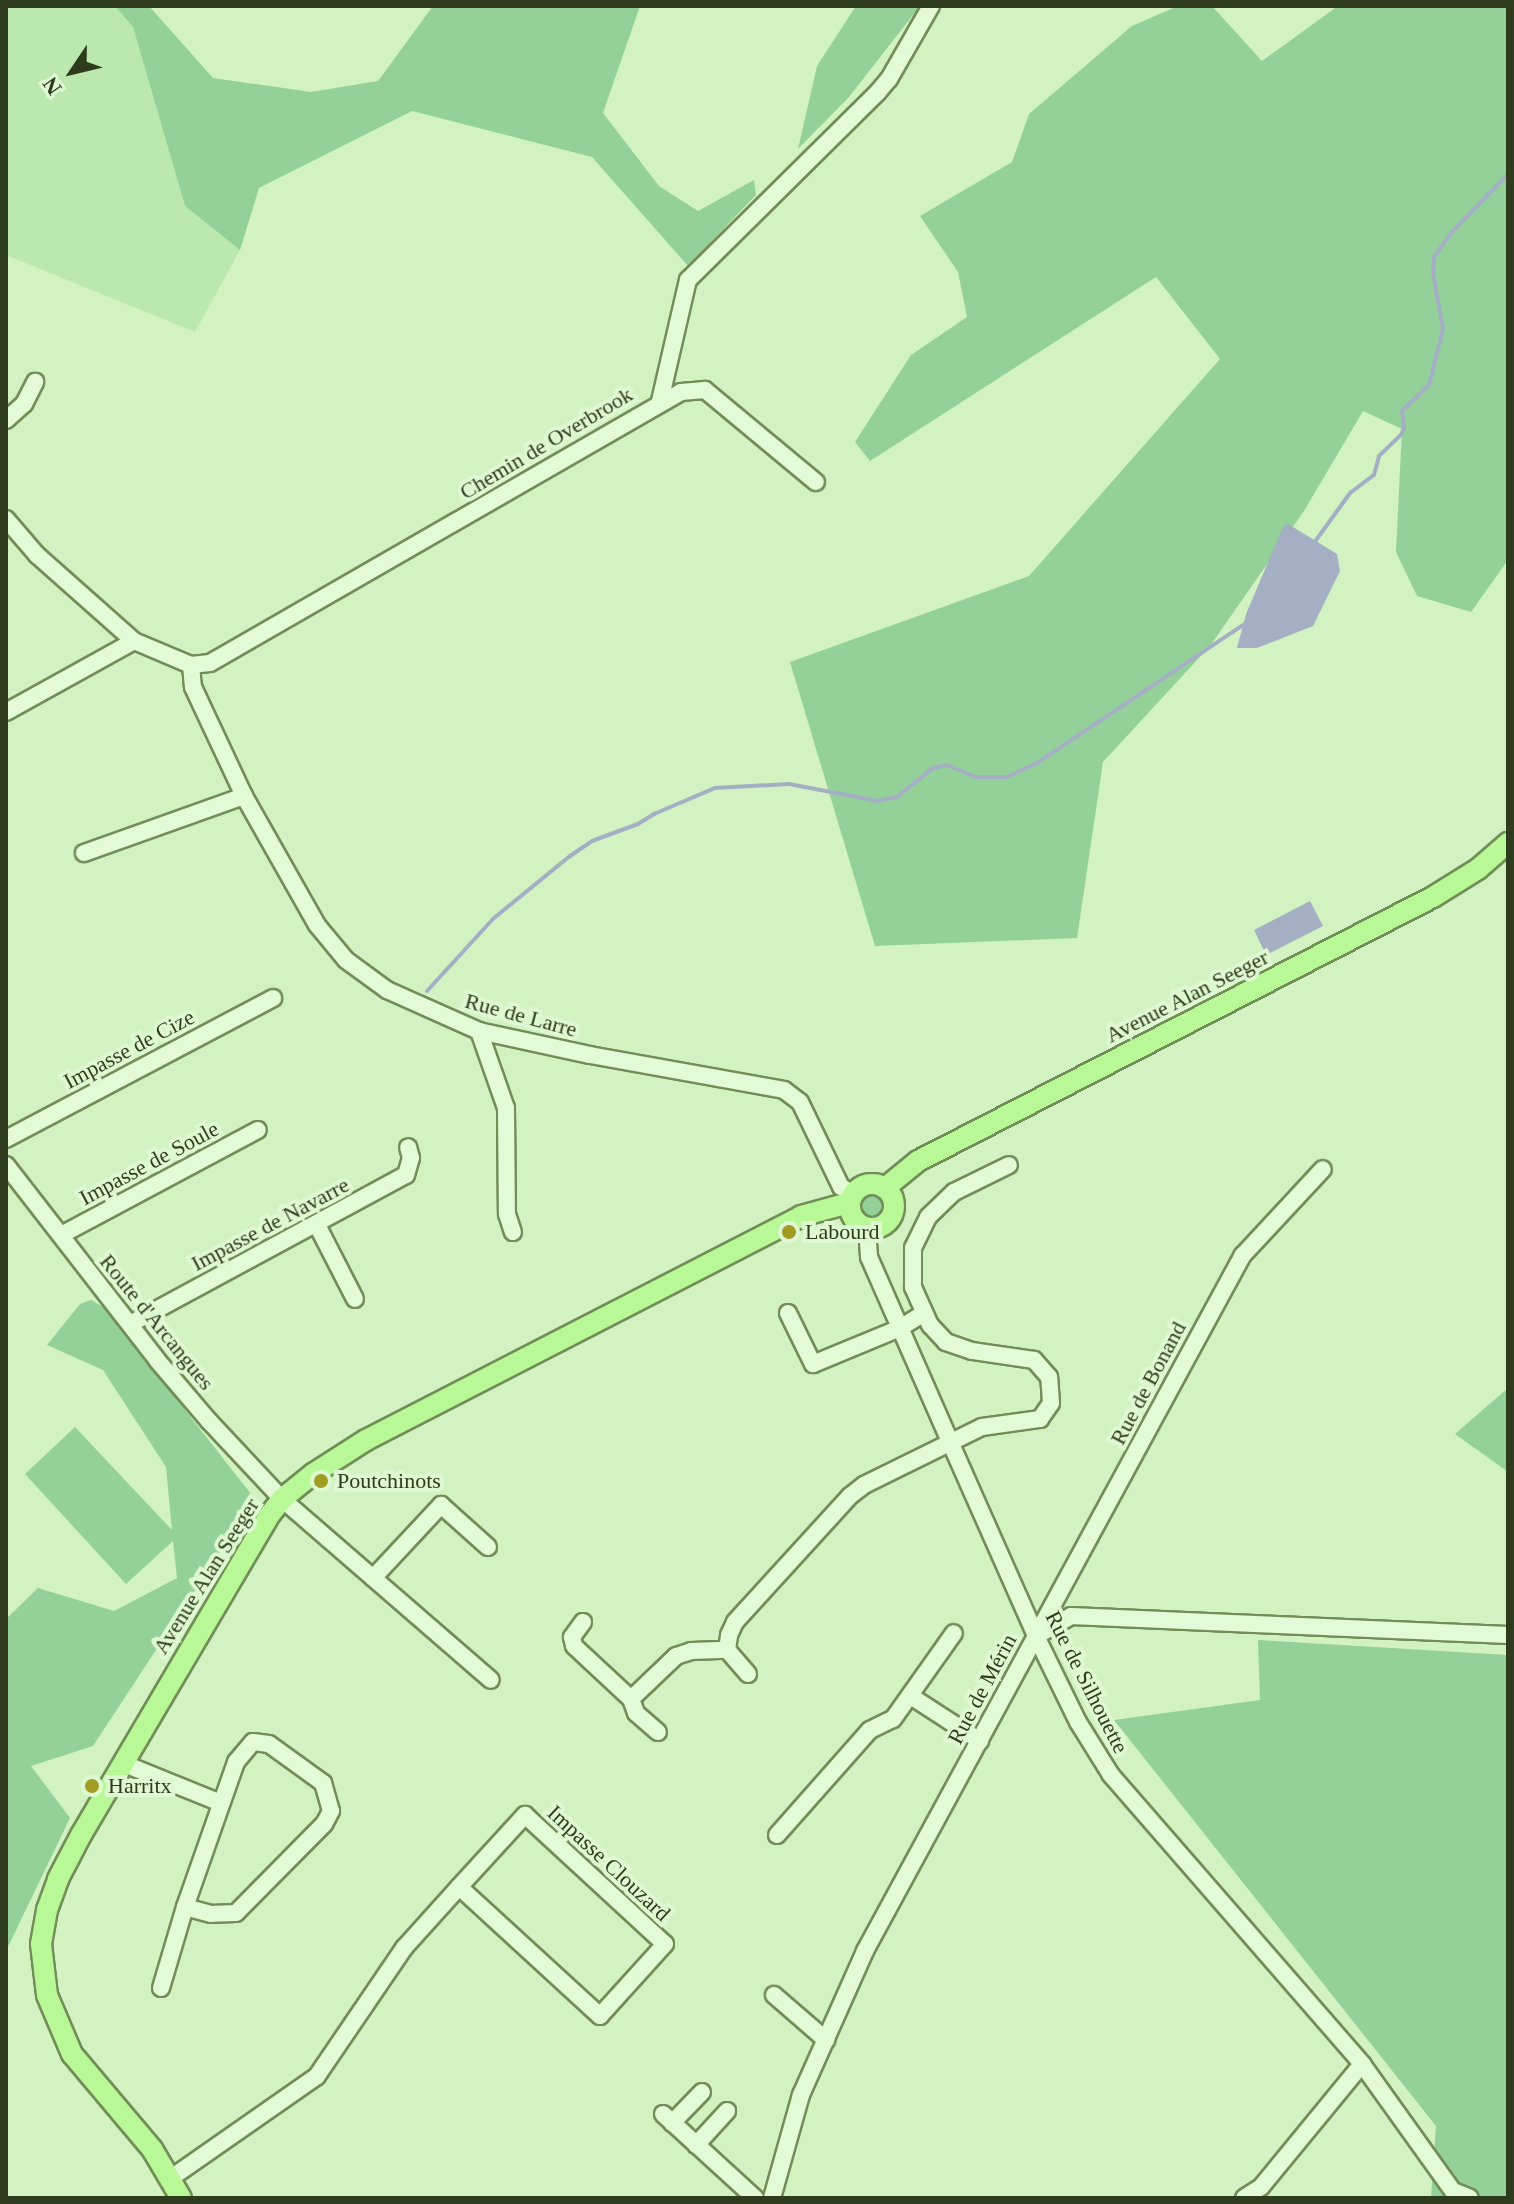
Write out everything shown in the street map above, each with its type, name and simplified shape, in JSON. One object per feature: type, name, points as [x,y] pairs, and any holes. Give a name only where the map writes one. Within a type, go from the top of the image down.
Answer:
[{"type":"main road","name":"Avenue Alan Seeger","points":[[885,1188],[918,1161],[1433,897],[1478,869],[1508,843]]},
{"type":"main road","points":[[865,1184],[885,1188],[893,1200],[892,1215],[881,1226],[867,1228],[852,1216],[851,1198],[865,1184]]},
{"type":"main road","name":"Avenue Alan Seeger","points":[[181,2198],[171,2178],[126,2115],[72,2054],[47,1995],[41,1944],[47,1910],[58,1879],[191,1643],[282,1499],[366,1440],[801,1216],[851,1198]]},
{"type":"street","name":"Chemin de Overbrook","points":[[191,665],[210,663],[660,401],[688,280],[878,92],[889,79],[931,6]]},
{"type":"street","points":[[6,420],[24,404],[35,382]]},
{"type":"street","points":[[660,401],[681,392],[705,390],[816,482]]},
{"type":"street","points":[[6,519],[37,555],[134,641],[191,665]]},
{"type":"street","points":[[6,712],[134,641]]},
{"type":"street","name":"Rue de Larre","points":[[191,665],[193,687],[244,796],[317,925],[346,960],[387,990],[479,1031],[590,1055],[784,1090],[800,1102],[841,1187],[851,1198]]},
{"type":"street","points":[[84,853],[244,796]]},
{"type":"street","name":"Impasse de Cize","points":[[6,1139],[273,998]]},
{"type":"street","points":[[479,1031],[506,1108],[507,1214],[513,1232]]},
{"type":"street","name":"Impasse de Soule","points":[[61,1235],[258,1130]]},
{"type":"street","name":"Impasse de Navarre","points":[[130,1324],[406,1175],[411,1158],[408,1147]]},
{"type":"street","name":"Route d'Arcangues","points":[[6,1165],[209,1421],[282,1499],[491,1680]]},
{"type":"street","points":[[727,1650],[735,1622],[850,1496],[864,1485],[982,1427],[1040,1419],[1051,1403],[1049,1377],[1034,1360],[972,1351],[946,1342],[924,1313],[913,1287],[913,1248],[928,1217],[954,1192],[1009,1165]]},
{"type":"street","name":"Rue de Bonand","points":[[1036,1636],[1243,1255],[1323,1169]]},
{"type":"street","points":[[317,1225],[355,1299]]},
{"type":"street","name":"Rue de Silhouette","points":[[867,1228],[869,1257],[1036,1636],[1078,1722],[1111,1775],[1362,2064],[1453,2191],[1470,2198]]},
{"type":"street","points":[[788,1313],[813,1364],[900,1328],[924,1313]]},
{"type":"street","points":[[373,1578],[441,1505],[488,1547]]},
{"type":"street","name":"Rue de Mérin","points":[[772,2198],[801,2095],[865,1951],[1036,1636],[1071,1616],[1508,1635]]},
{"type":"street","points":[[583,1622],[572,1637],[574,1646],[631,1699],[636,1713],[658,1732]]},
{"type":"street","points":[[777,1835],[870,1730],[893,1719],[912,1697],[954,1633]]},
{"type":"street","points":[[727,1650],[748,1674]]},
{"type":"street","points":[[631,1699],[676,1656],[691,1651],[727,1650]]},
{"type":"street","points":[[912,1697],[980,1741]]},
{"type":"street","points":[[161,1988],[185,1907],[236,1762],[253,1742],[269,1744],[323,1783],[331,1811],[324,1824],[236,1913],[211,1914],[185,1907]]},
{"type":"street","points":[[122,1763],[221,1803]]},
{"type":"street","name":"Impasse Clouzard","points":[[171,2178],[317,2076],[404,1948],[459,1887],[525,1815],[665,1944],[600,2016],[459,1887]]},
{"type":"street","points":[[774,1995],[826,2040]]},
{"type":"street","points":[[1244,2198],[1261,2187],[1362,2064]]},
{"type":"street","points":[[702,2092],[668,2119],[755,2198]]},
{"type":"street","points":[[696,2145],[727,2111]]},
{"type":"green space","points":[[6,6],[115,6],[133,27],[185,206],[240,250],[195,332],[6,255]]},
{"type":"green space","points":[[115,6],[149,6],[213,78],[311,92],[378,81],[433,6],[640,6],[603,113],[659,186],[698,211],[754,180],[756,195],[688,266],[592,157],[412,111],[259,188],[240,250],[185,206],[133,27]]},
{"type":"green space","points":[[856,6],[920,6],[849,97],[798,149],[817,66]]},
{"type":"green space","points":[[1178,6],[1212,6],[1262,61],[1338,6],[1508,6],[1508,560],[1471,612],[1417,596],[1396,552],[1402,429],[1363,411],[1304,511],[1210,646],[1103,762],[1077,938],[875,946],[790,662],[1029,576],[1220,359],[1156,277],[870,461],[855,442],[911,355],[967,317],[958,272],[920,216],[1012,162],[1029,114],[1132,26]]},
{"type":"green space","points":[[872,1189],[884,1194],[889,1206],[884,1218],[872,1223],[860,1218],[855,1206],[860,1194]]},
{"type":"green space","points":[[91,1300],[105,1308],[255,1499],[93,1746],[31,1766],[70,1818],[6,1951],[6,1619],[38,1588],[114,1611],[177,1578],[173,1541],[126,1584],[25,1474],[75,1427],[172,1530],[166,1467],[103,1370],[47,1345],[80,1304]]},
{"type":"green space","points":[[1508,1388],[1508,1472],[1455,1434]]},
{"type":"green space","points":[[1258,1640],[1508,1655],[1508,2198],[1431,2198],[1436,2126],[1114,1720],[1260,1700]]},
{"type":"water","points":[[1288,524],[1337,554],[1340,571],[1313,626],[1257,648],[1237,648],[1246,614],[1283,527]]},
{"type":"water","points":[[1310,901],[1323,926],[1266,955],[1254,930]]},
{"type":"waterway","points":[[1314,543],[1350,493],[1374,475],[1379,456],[1401,435],[1404,428],[1402,411],[1429,385],[1443,329],[1433,273],[1434,257],[1451,233],[1508,174]]},
{"type":"waterway","points":[[427,991],[494,918],[592,841],[638,824],[715,788],[789,784],[878,801],[897,797],[933,768],[947,765],[975,777],[1007,777],[1037,763],[1245,624]]},
{"type":"place","name":"Labourd","points":[[789,1232]]},
{"type":"place","name":"Poutchinots","points":[[321,1481]]},
{"type":"place","name":"Harritx","points":[[92,1786]]}]
